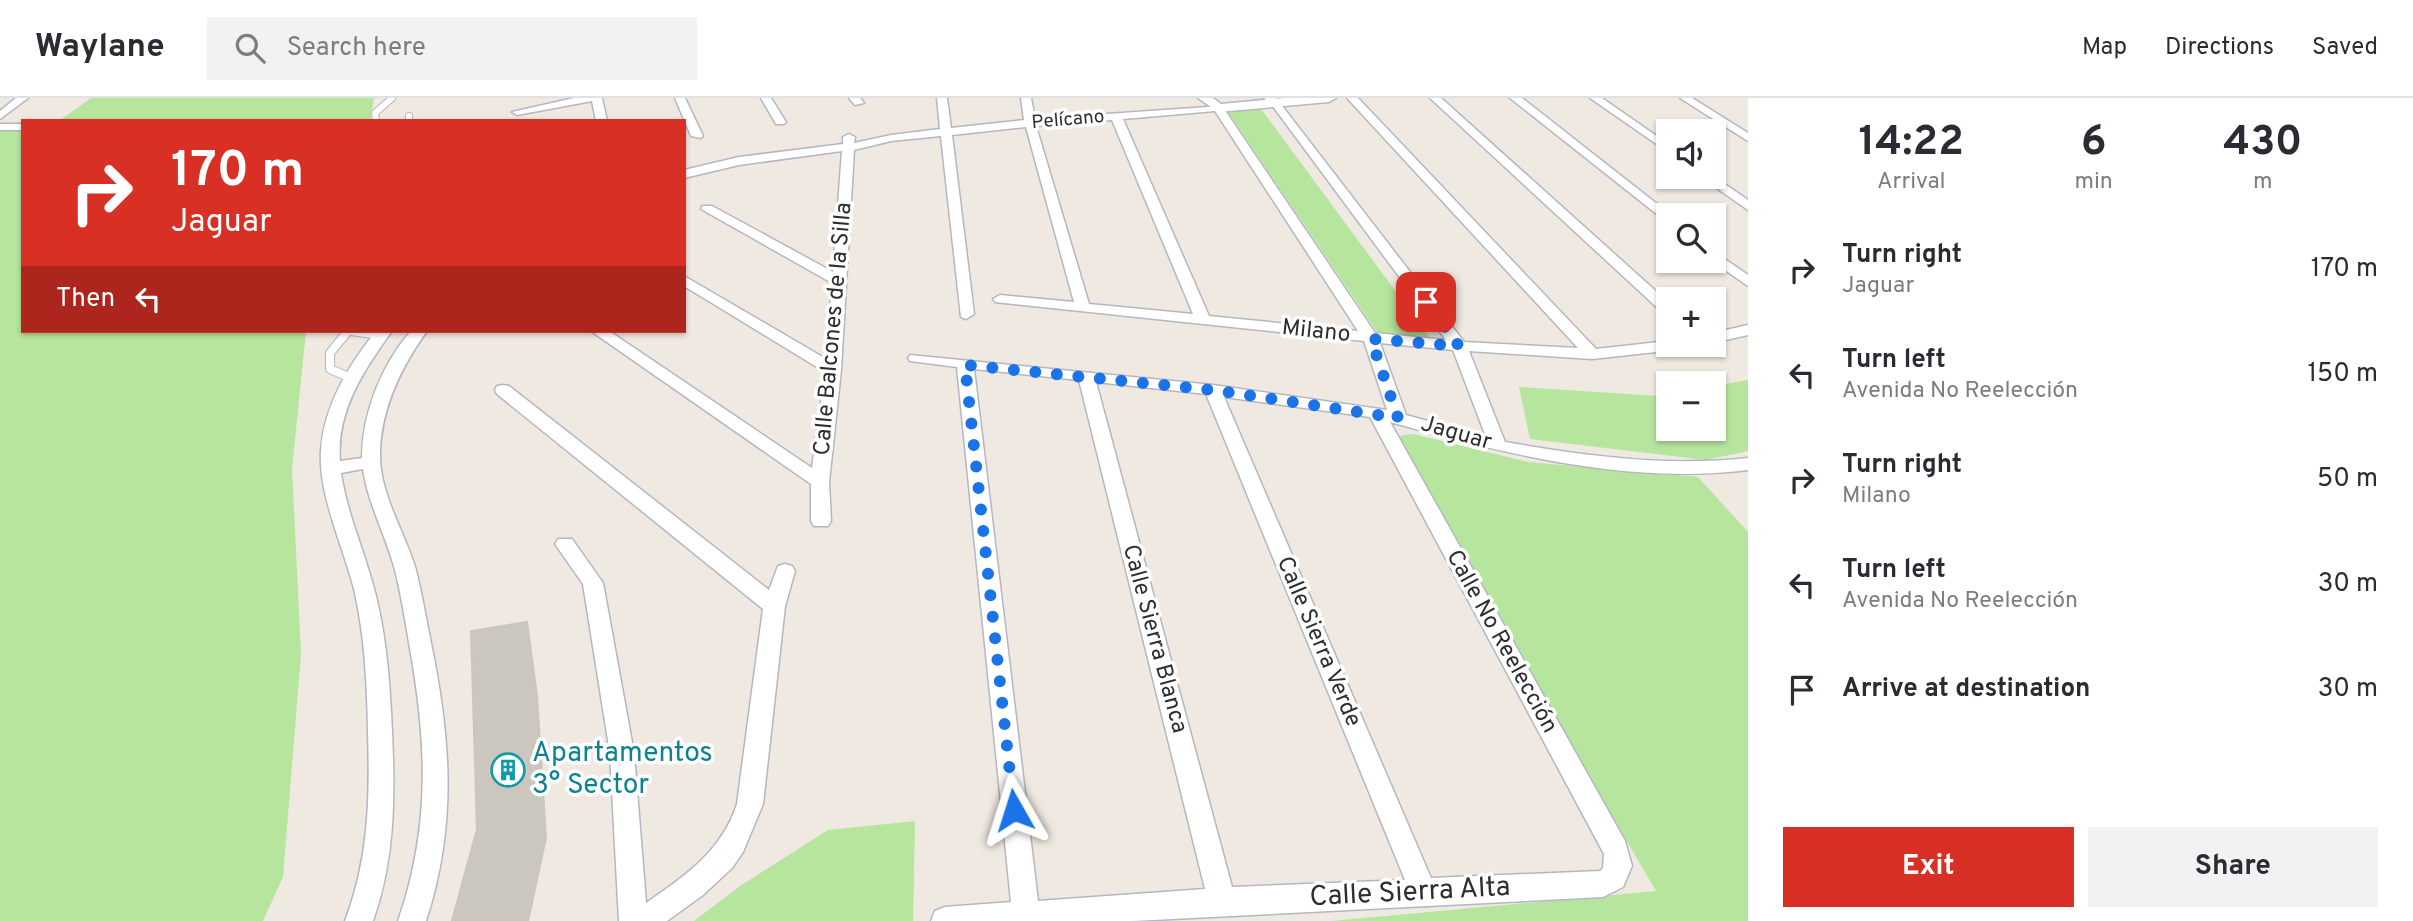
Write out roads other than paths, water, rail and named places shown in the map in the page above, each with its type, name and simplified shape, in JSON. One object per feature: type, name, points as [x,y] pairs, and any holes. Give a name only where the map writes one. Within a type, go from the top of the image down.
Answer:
[{"type":"street","points":[[0,116],[23,98]]},
{"type":"street","points":[[510,98],[517,116],[591,98]]},
{"type":"street","points":[[597,98],[602,119]]},
{"type":"street","points":[[680,98],[697,136]]},
{"type":"street","points":[[766,98],[780,122]]},
{"type":"street","points":[[942,98],[966,314]]},
{"type":"street","points":[[1000,299],[1083,308],[1030,123],[1026,98]]},
{"type":"street","points":[[1205,98],[1218,108]]},
{"type":"street","name":"Pelícano","points":[[736,156],[1030,123],[1218,108],[1272,100],[1329,98]]},
{"type":"street","points":[[1352,98],[1592,354]]},
{"type":"street","points":[[1435,98],[1656,299]]},
{"type":"street","points":[[1516,98],[1656,209]]},
{"type":"street","points":[[1595,98],[1656,141]]},
{"type":"street","points":[[1685,98],[1748,138]]},
{"type":"street","points":[[1272,100],[1459,346],[1498,446]]},
{"type":"street","name":"Calle No Reelección","points":[[1218,108],[1371,339],[1394,449],[1616,849],[1620,862],[1619,871]]},
{"type":"street","points":[[1116,116],[1203,320]]},
{"type":"street","points":[[0,127],[21,127]]},
{"type":"street","name":"Calle Balcones de la Silla","points":[[821,522],[820,482],[833,370],[850,142]]},
{"type":"street","points":[[711,154],[736,156]]},
{"type":"street","points":[[686,173],[736,156]]},
{"type":"street","points":[[1724,189],[1748,206]]},
{"type":"street","points":[[706,209],[838,281]]},
{"type":"street","points":[[1726,265],[1748,282]]},
{"type":"street","points":[[686,281],[833,370]]},
{"type":"street","name":"Milano","points":[[1083,308],[1459,346],[1592,354],[1656,347]]},
{"type":"street","points":[[1726,335],[1748,330]]},
{"type":"street","points":[[359,921],[376,866],[383,816],[377,674],[372,624],[362,576],[330,469],[334,421],[364,356],[382,333]]},
{"type":"street","points":[[412,921],[432,854],[438,775],[428,677],[404,564],[379,498],[371,462],[375,424],[399,357],[417,333]]},
{"type":"street","points":[[602,333],[820,482]]},
{"type":"street","points":[[364,356],[399,357]]},
{"type":"street","name":"Jaguar","points":[[916,358],[1213,390],[1388,416],[1498,446],[1547,455],[1706,469],[1748,464]]},
{"type":"street","points":[[965,365],[1026,915]]},
{"type":"street","name":"Calle Sierra Blanca","points":[[1086,376],[1222,901]]},
{"type":"street","points":[[503,390],[774,606]]},
{"type":"street","name":"Calle Sierra Verde","points":[[1213,390],[1424,893]]},
{"type":"street","points":[[330,469],[371,462]]},
{"type":"street","points":[[565,544],[593,583],[622,753],[633,921]]},
{"type":"street","points":[[643,921],[713,870],[733,847],[745,827],[774,606],[785,571]]},
{"type":"street","name":"Calle Sierra Alta","points":[[945,920],[1222,901],[1603,884],[1614,879],[1619,871]]},
{"type":"lane","points":[[376,119],[375,113],[392,98]]},
{"type":"lane","points":[[347,333],[330,353],[330,369],[352,378]]},
{"type":"place","name":"Apartamentos 3° Sector","points":[[508,770]]}]
